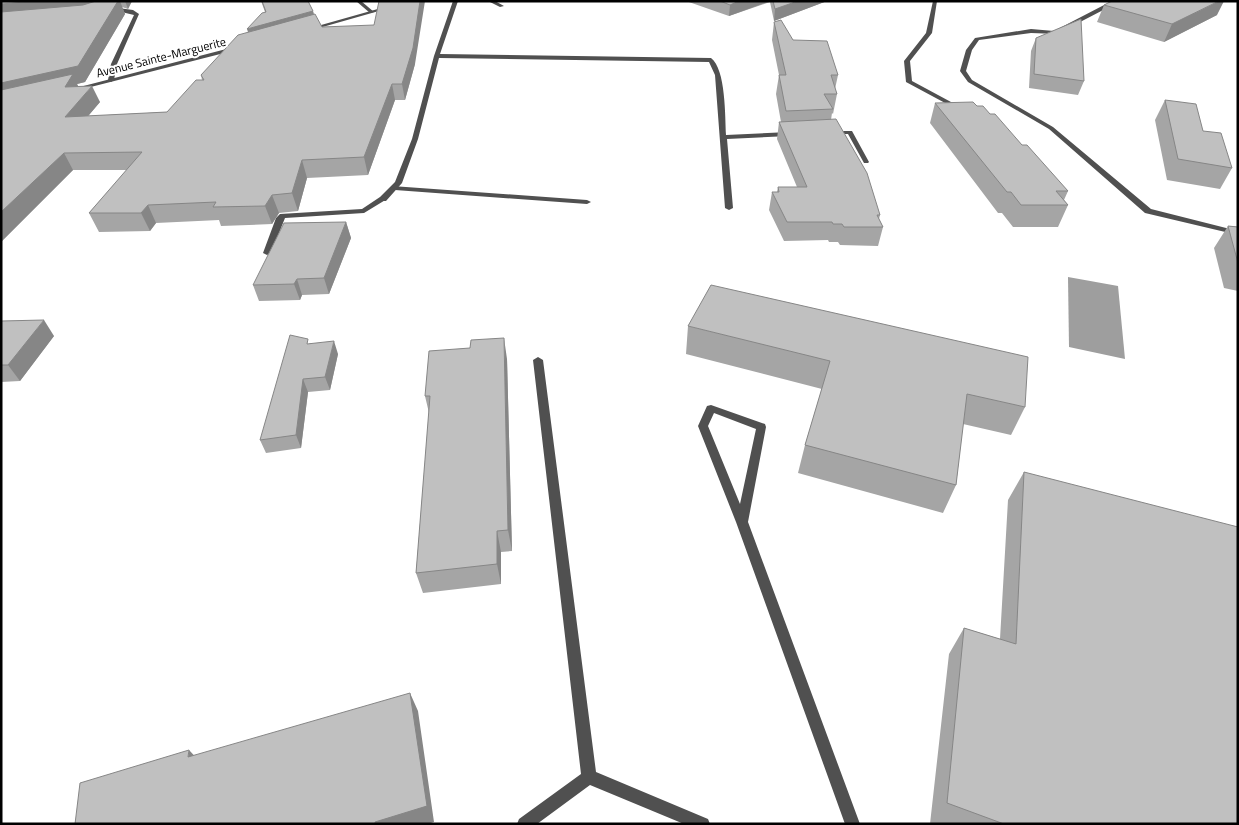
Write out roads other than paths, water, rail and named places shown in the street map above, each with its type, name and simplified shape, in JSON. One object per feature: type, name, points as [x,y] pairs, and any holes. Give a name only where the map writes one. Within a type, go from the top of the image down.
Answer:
[{"type":"street","points":[[358,1],[372,12]]},
{"type":"street","points":[[305,30],[412,1]]},
{"type":"street","points":[[268,253],[280,218],[283,216],[364,211],[383,199],[394,188],[415,139],[437,56],[456,1]]},
{"type":"street","points":[[490,1],[502,6]]},
{"type":"street","points":[[936,1],[929,34],[907,62],[909,82],[968,114]]},
{"type":"street","points":[[1117,6],[1108,5],[1055,33],[1031,31],[977,40],[969,50],[964,71],[970,81],[1051,128],[1148,211],[1238,233]]},
{"type":"street","points":[[108,9],[115,8],[137,14],[114,64],[111,80]]},
{"type":"street","name":"Avenue Sainte-Marguerite","points":[[73,90],[239,48]]},
{"type":"street","points":[[437,56],[711,60],[718,75],[729,208]]},
{"type":"street","points":[[820,133],[850,132],[866,162]]},
{"type":"street","points":[[723,137],[801,134]]},
{"type":"street","points":[[394,188],[587,202]]},
{"type":"street","points":[[538,360],[589,777]]},
{"type":"street","points":[[742,522],[761,427],[711,408],[703,426],[742,522],[853,824]]},
{"type":"street","points":[[524,824],[589,777]]},
{"type":"street","points":[[589,777],[703,824]]}]
